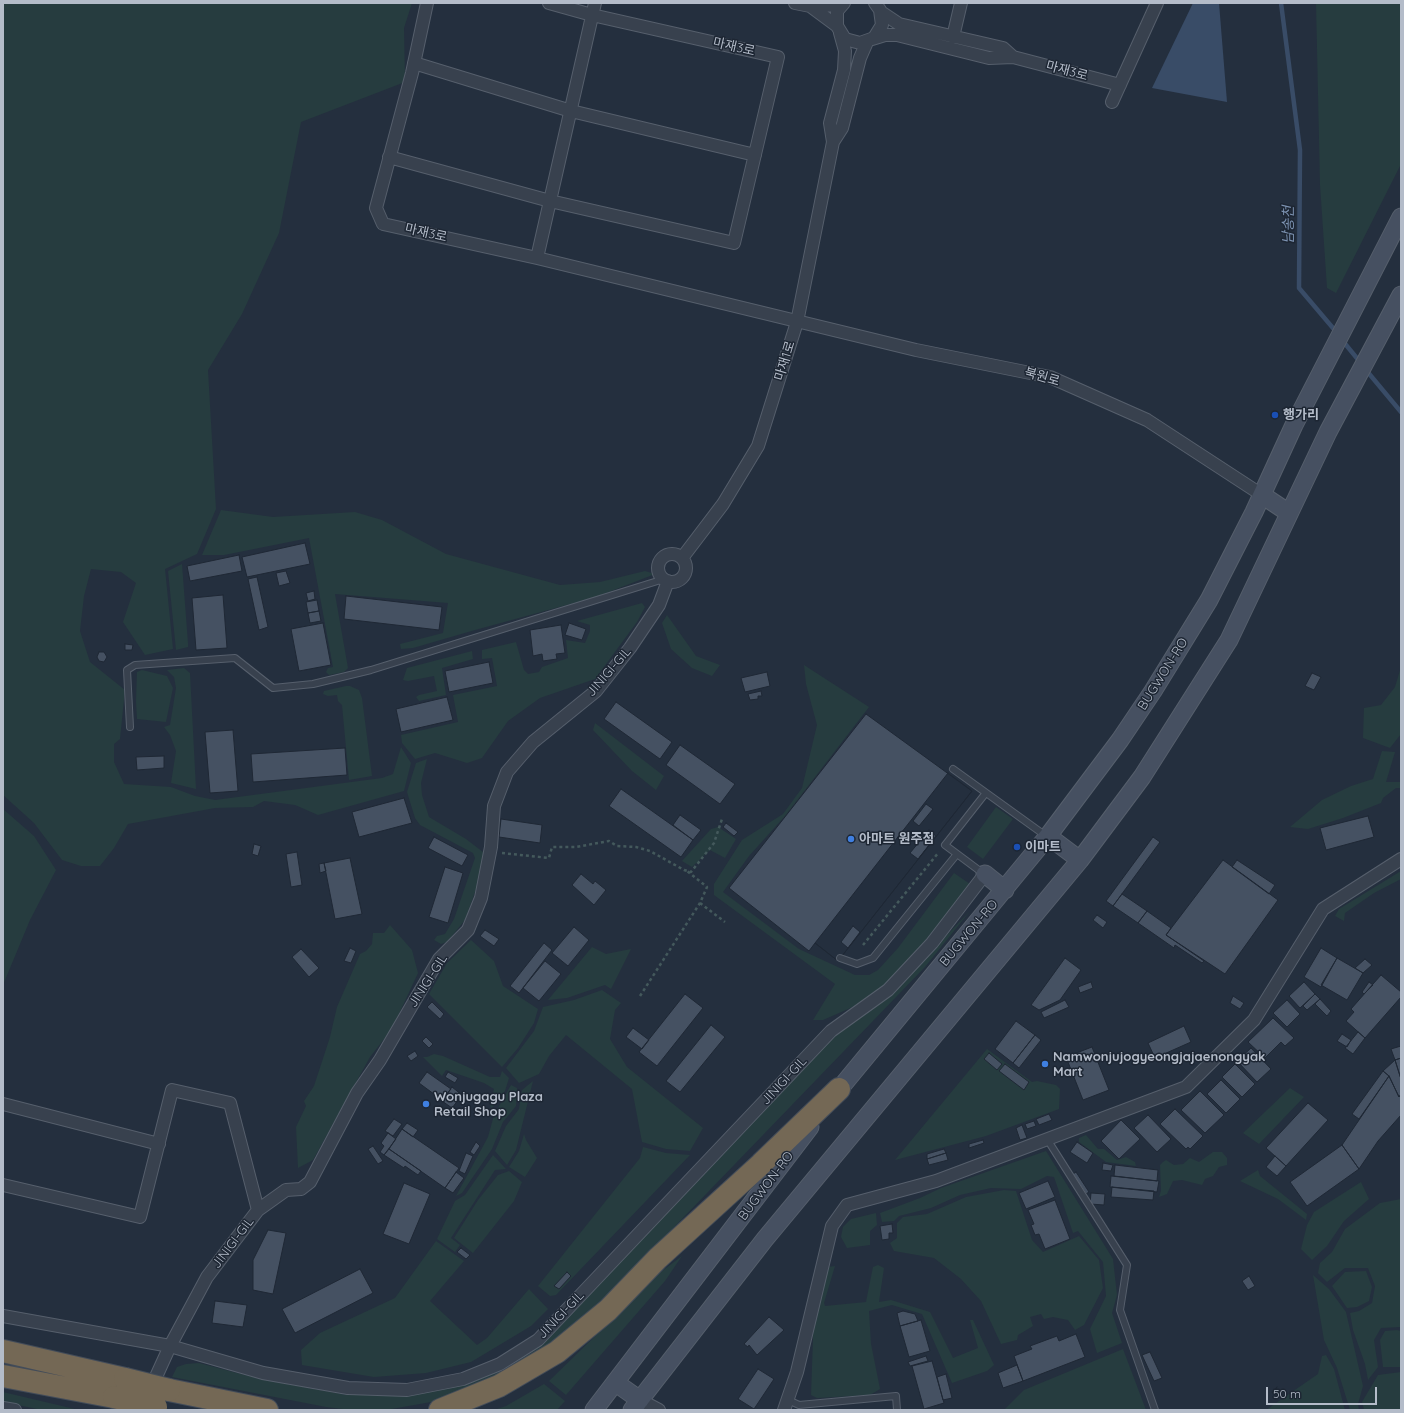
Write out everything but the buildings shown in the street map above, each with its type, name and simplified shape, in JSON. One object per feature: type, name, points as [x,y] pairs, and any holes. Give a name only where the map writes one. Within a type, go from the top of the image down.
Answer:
[{"type":"highway","points":[[440,1410],[499,1386],[557,1352],[608,1310],[658,1258],[761,1164],[839,1089]]},
{"type":"highway","points":[[3,1351],[120,1388],[159,1405],[234,1410]]},
{"type":"highway","points":[[3,1376],[120,1388]]},
{"type":"highway","points":[[159,1405],[267,1410]]},
{"type":"street","name":"마재3로","points":[[427,3],[414,63],[376,208],[383,224],[537,258],[797,322]]},
{"type":"street","name":"마재3로","points":[[390,157],[550,201],[734,243],[778,57],[592,15],[549,3]]},
{"type":"street","points":[[537,258],[595,3]]},
{"type":"street","points":[[796,3],[810,6],[842,4]]},
{"type":"street","points":[[954,36],[961,3]]},
{"type":"street","points":[[1112,102],[1157,3]]},
{"type":"street","points":[[833,142],[830,123],[844,70],[845,51],[838,30],[837,12],[842,4]]},
{"type":"street","name":"마재3로","points":[[877,5],[899,24],[1003,48],[1014,57]]},
{"type":"street","points":[[833,142],[842,128],[860,58],[869,40],[879,32],[882,25],[877,5]]},
{"type":"street","points":[[810,6],[852,42],[869,40]]},
{"type":"street","name":"마재3로","points":[[869,40],[885,35],[897,35],[989,58],[1014,57],[1120,85]]},
{"type":"street","points":[[414,63],[571,111],[755,155]]},
{"type":"street","name":"마재1로","points":[[682,558],[722,504],[758,446],[797,322],[833,142]]},
{"type":"street","name":"BUGWON-RO","points":[[594,1410],[616,1384],[839,1089],[1005,890],[1048,836],[1120,740],[1153,691],[1209,600],[1262,495],[1294,425],[1366,288],[1401,217]]},
{"type":"street","points":[[636,1405],[765,1239],[1080,860],[1142,777],[1225,647],[1255,588],[1288,513],[1328,432],[1398,301]]},
{"type":"street","name":"북원로","points":[[797,322],[916,350],[1050,377],[1147,420],[1262,495]]},
{"type":"street","points":[[1262,495],[1288,513]]},
{"type":"street","points":[[674,553],[682,558],[686,566],[684,575],[677,581],[666,580],[658,572],[658,562],[665,555],[674,553]]},
{"type":"street","name":"JINIGI-GIL","points":[[159,1405],[170,1346],[207,1277],[258,1210],[286,1190],[301,1189],[310,1182],[358,1093],[380,1060],[439,959],[468,930],[481,898],[490,851],[494,806],[507,772],[533,742],[596,691],[630,648],[659,605],[666,580]]},
{"type":"street","points":[[1048,836],[1080,860]]},
{"type":"street","points":[[786,1405],[797,1372],[832,1226],[847,1205],[936,1181],[1186,1087],[1254,1020],[1323,909],[1401,859]]},
{"type":"street","points":[[985,874],[1005,890]]},
{"type":"street","name":"JINIGI-GIL","points":[[3,1316],[170,1346],[263,1373],[348,1388],[407,1390],[463,1379],[500,1364],[538,1340],[831,1031],[888,990],[932,943],[985,874]]},
{"type":"street","points":[[3,1185],[140,1217],[172,1090],[230,1103],[258,1210]]},
{"type":"street","points":[[3,1104],[159,1144]]},
{"type":"street","points":[[616,1384],[636,1405],[659,1410]]},
{"type":"street","points":[[3,1408],[15,1410]]},
{"type":"lane","points":[[130,727],[127,670],[135,665],[235,658],[273,688],[313,684],[371,670],[666,580]]},
{"type":"lane","points":[[953,769],[985,794],[1048,836]]},
{"type":"lane","points":[[985,794],[945,845],[985,874]]},
{"type":"lane","points":[[840,958],[857,964],[873,958],[957,854]]},
{"type":"lane","points":[[1046,1139],[1127,1265],[1120,1310],[1155,1410]]},
{"type":"lane","points":[[786,1405],[808,1407],[896,1396],[897,1410]]},
{"type":"path","points":[[490,851],[549,858],[552,847],[576,847],[609,841],[617,846],[636,847],[650,851],[692,872],[714,843],[722,819]]},
{"type":"path","points":[[863,945],[945,845]]},
{"type":"path","points":[[640,996],[700,903],[708,887],[687,870]]},
{"type":"path","points":[[700,903],[725,922]]},
{"type":"green space","points":[[3,3],[412,3],[404,28],[405,82],[301,122],[279,233],[242,314],[208,370],[216,509],[197,554],[165,569],[173,649],[145,655],[123,622],[136,583],[121,572],[91,569],[84,596],[80,631],[90,662],[125,690],[120,739],[114,744],[114,762],[124,784],[171,787],[195,796],[215,800],[382,778],[393,774],[401,747],[411,763],[404,791],[318,815],[295,805],[264,801],[253,807],[215,808],[128,824],[114,848],[100,866],[81,866],[62,860],[34,823],[3,795]]},
{"type":"green space","points":[[1316,3],[1401,3],[1401,164],[1336,293],[1327,288],[1320,185]]},
{"type":"green space","points":[[221,510],[273,517],[355,512],[382,520],[446,554],[560,585],[600,582],[645,571],[655,574],[596,597],[413,648],[401,649],[400,644],[443,633],[448,603],[335,594],[348,668],[344,672],[329,675],[326,672],[328,668],[333,667],[309,538],[224,555],[202,555]]},
{"type":"green space","points":[[182,564],[188,647],[176,650],[168,571]]},
{"type":"green space","points":[[642,603],[645,607],[637,622],[595,679],[540,698],[508,721],[482,758],[467,763],[435,753],[415,759],[402,743],[401,735],[458,722],[453,695],[497,686],[492,658],[482,659],[482,650],[516,642],[524,670],[528,674],[539,672],[542,667],[568,658],[566,640],[585,643],[590,631],[590,625],[577,621]]},
{"type":"green space","points":[[667,615],[696,656],[720,665],[712,676],[692,668],[671,649],[662,623]]},
{"type":"green space","points":[[472,651],[473,659],[442,668],[446,695],[419,701],[416,697],[419,695],[437,691],[434,676],[408,681],[403,680],[407,668]]},
{"type":"green space","points":[[804,665],[869,707],[785,816],[749,856],[723,892],[799,949],[855,975],[869,975],[878,970],[898,948],[954,873],[970,884],[918,952],[884,987],[855,1006],[823,1020],[813,1020],[835,984],[714,895],[714,884],[742,840],[783,814],[802,788],[817,725],[806,684]]},
{"type":"green space","points":[[1401,667],[1401,734],[1390,748],[1363,738],[1364,708],[1381,705],[1395,687]]},
{"type":"green space","points":[[184,668],[190,673],[196,789],[171,783],[176,751],[170,735],[164,727],[170,725],[176,688],[174,677],[167,670]]},
{"type":"green space","points":[[142,670],[167,676],[173,688],[166,722],[137,719],[137,672]]},
{"type":"green space","points":[[346,686],[359,690],[362,698],[372,776],[349,780],[342,705],[338,701],[337,695],[328,696],[323,694],[324,691]]},
{"type":"green space","points":[[595,723],[664,776],[656,790],[632,771],[593,730]]},
{"type":"green space","points":[[1382,751],[1395,752],[1386,782],[1401,782],[1401,788],[1396,788],[1383,798],[1381,803],[1343,818],[1308,829],[1290,827],[1322,800],[1351,786],[1373,779]]},
{"type":"green space","points":[[427,759],[421,783],[422,795],[429,817],[466,839],[483,852],[485,864],[465,920],[447,942],[441,944],[434,940],[437,936],[445,934],[454,919],[475,858],[473,853],[420,825],[415,818],[407,792],[416,763]]},
{"type":"green space","points":[[996,807],[1013,819],[983,859],[967,847]]},
{"type":"green space","points":[[3,809],[34,836],[56,870],[30,920],[3,985]]},
{"type":"green space","points":[[718,827],[736,839],[725,858],[710,850],[692,867],[682,861],[711,829]]},
{"type":"green space","points":[[1401,871],[1401,879],[1374,893],[1345,913],[1344,921],[1335,916],[1339,909]]},
{"type":"green space","points":[[970,911],[925,967],[627,1276],[552,1347],[448,1399],[386,1410],[351,1410],[326,1407],[172,1377],[177,1367],[186,1364],[199,1363],[260,1379],[347,1395],[436,1391],[466,1383],[504,1366],[832,1037],[920,963]]},
{"type":"green space","points":[[390,925],[412,950],[418,973],[392,1029],[370,1057],[313,1160],[298,1168],[296,1127],[306,1106],[304,1101],[314,1086],[330,1037],[337,1007],[360,954],[366,951],[372,944],[373,933],[384,933]]},
{"type":"green space","points":[[471,940],[494,961],[503,986],[538,1009],[534,1023],[518,1048],[502,1067],[429,994],[447,963]]},
{"type":"green space","points":[[592,947],[606,954],[631,949],[611,989],[605,985],[567,998],[548,1000]]},
{"type":"green space","points":[[602,990],[621,1003],[615,1010],[610,1039],[627,1067],[703,1128],[690,1151],[666,1149],[642,1142],[632,1089],[566,1035],[549,1056],[539,1074],[519,1083],[506,1068],[534,1031],[543,1007],[574,1000]]},
{"type":"green space","points":[[987,1049],[1032,1082],[1037,1081],[1056,1085],[1060,1089],[1059,1109],[986,1136],[895,1160]]},
{"type":"green space","points":[[434,1054],[443,1056],[490,1077],[500,1077],[502,1071],[509,1078],[505,1091],[492,1108],[490,1106],[494,1089],[484,1083],[446,1070],[442,1076],[423,1057]]},
{"type":"green space","points":[[533,1081],[516,1150],[507,1165],[495,1151],[506,1126],[519,1109],[522,1090]]},
{"type":"green space","points":[[511,1085],[517,1088],[516,1106],[503,1122],[492,1149],[462,1193],[456,1196],[488,1137],[494,1115]]},
{"type":"green space","points":[[1290,1088],[1304,1097],[1259,1144],[1243,1133]]},
{"type":"green space","points":[[524,1134],[537,1158],[525,1177],[509,1167],[519,1151]]},
{"type":"green space","points":[[1086,1135],[1098,1149],[1104,1149],[1117,1160],[1126,1157],[1135,1162],[1136,1166],[1106,1162],[1079,1142],[1079,1138]]},
{"type":"green space","points":[[643,1147],[666,1153],[690,1155],[556,1295],[550,1296],[538,1286],[640,1158]]},
{"type":"green space","points":[[1046,1151],[1113,1259],[1117,1295],[1112,1313],[1122,1343],[1097,1353],[1090,1329],[1106,1296],[1103,1262],[1078,1231],[1073,1233],[1054,1177],[1047,1176],[1021,1189],[991,1188],[960,1195],[931,1208],[899,1216],[894,1221],[882,1222],[880,1213],[920,1198],[941,1188]]},
{"type":"green space","points":[[1213,1152],[1222,1152],[1227,1158],[1227,1165],[1219,1167],[1213,1176],[1205,1179],[1202,1185],[1182,1180],[1173,1181],[1167,1194],[1159,1197],[1161,1191],[1160,1165],[1163,1162],[1166,1160],[1174,1165],[1183,1164],[1190,1158],[1199,1162]]},
{"type":"green space","points":[[493,1155],[506,1169],[495,1170],[451,1238],[460,1245],[455,1252],[437,1239],[455,1201],[465,1195]]},
{"type":"green space","points":[[1258,1170],[1260,1176],[1307,1214],[1306,1220],[1278,1199],[1240,1181]]},
{"type":"green space","points":[[509,1171],[522,1182],[514,1201],[473,1253],[454,1238],[478,1200],[498,1175]]},
{"type":"green space","points":[[1361,1182],[1369,1199],[1344,1221],[1327,1246],[1312,1260],[1301,1249],[1307,1225],[1314,1212]]},
{"type":"green space","points":[[1004,1190],[1016,1191],[1032,1240],[1043,1252],[1079,1236],[1099,1260],[1103,1288],[1084,1325],[1075,1330],[1068,1320],[1053,1317],[1044,1319],[1041,1314],[1030,1317],[1033,1326],[1018,1335],[1017,1340],[1001,1344],[981,1301],[961,1279],[934,1258],[894,1251],[890,1243],[897,1238],[897,1223],[903,1217],[927,1214],[966,1197]]},
{"type":"green space","points":[[1401,1199],[1401,1327],[1381,1328],[1374,1340],[1378,1367],[1368,1380],[1365,1364],[1353,1330],[1350,1313],[1359,1311],[1372,1303],[1375,1286],[1368,1268],[1345,1268],[1327,1282],[1318,1273],[1320,1263],[1332,1252],[1345,1229],[1380,1203]]},
{"type":"green space","points":[[876,1213],[877,1225],[870,1231],[870,1245],[847,1248],[841,1237],[843,1227],[851,1219]]},
{"type":"green space","points":[[436,1241],[464,1261],[430,1301],[477,1345],[487,1338],[529,1289],[548,1309],[531,1326],[471,1362],[426,1373],[374,1377],[302,1365],[301,1350],[320,1333],[395,1298]]},
{"type":"green space","points":[[682,1256],[665,1281],[566,1395],[549,1381],[662,1271]]},
{"type":"green space","points":[[878,1265],[884,1268],[879,1302],[891,1300],[930,1312],[953,1358],[978,1348],[970,1320],[973,1320],[994,1365],[987,1371],[952,1383],[922,1314],[892,1305],[869,1311],[871,1344],[880,1389],[870,1395],[817,1398],[811,1395],[814,1310],[827,1267],[835,1266],[824,1303],[825,1306],[866,1302],[873,1267]]},
{"type":"green space","points":[[1366,1271],[1372,1287],[1369,1301],[1357,1307],[1347,1308],[1332,1286],[1345,1272]]},
{"type":"green space","points":[[1313,1275],[1329,1289],[1346,1312],[1363,1386],[1358,1404],[1359,1410],[1350,1410],[1337,1368],[1324,1340]]},
{"type":"green space","points":[[1385,1331],[1401,1331],[1401,1367],[1383,1367],[1380,1340]]},
{"type":"green space","points":[[1123,1349],[1146,1410],[1004,1410],[1024,1390]]},
{"type":"green space","points":[[1326,1355],[1334,1369],[1345,1410],[1266,1410],[1318,1374],[1322,1356]]},
{"type":"green space","points":[[1401,1372],[1401,1410],[1364,1410],[1362,1402],[1378,1375]]},
{"type":"green space","points":[[544,1384],[565,1401],[557,1410],[494,1410],[506,1406]]},
{"type":"green space","points":[[3,1392],[79,1410],[42,1410],[3,1402]]},
{"type":"water","points":[[1193,3],[1219,3],[1227,102],[1152,88]]},
{"type":"waterway","name":"남송천","points":[[1281,3],[1300,150],[1299,288],[1338,334]]},
{"type":"waterway","name":"남송천","points":[[1342,340],[1360,362]]},
{"type":"waterway","name":"남송천","points":[[1366,370],[1401,412]]},
{"type":"place","name":"행가리","points":[[1275,415]]},
{"type":"place","name":"아마트 원주점","points":[[851,839]]},
{"type":"place","name":"이마트","points":[[1017,847]]},
{"type":"place","name":"Namwonjujogyeongjajaenongyak Mart","points":[[1045,1064]]},
{"type":"place","name":"Wonjugagu Plaza Retail Shop","points":[[426,1104]]}]
